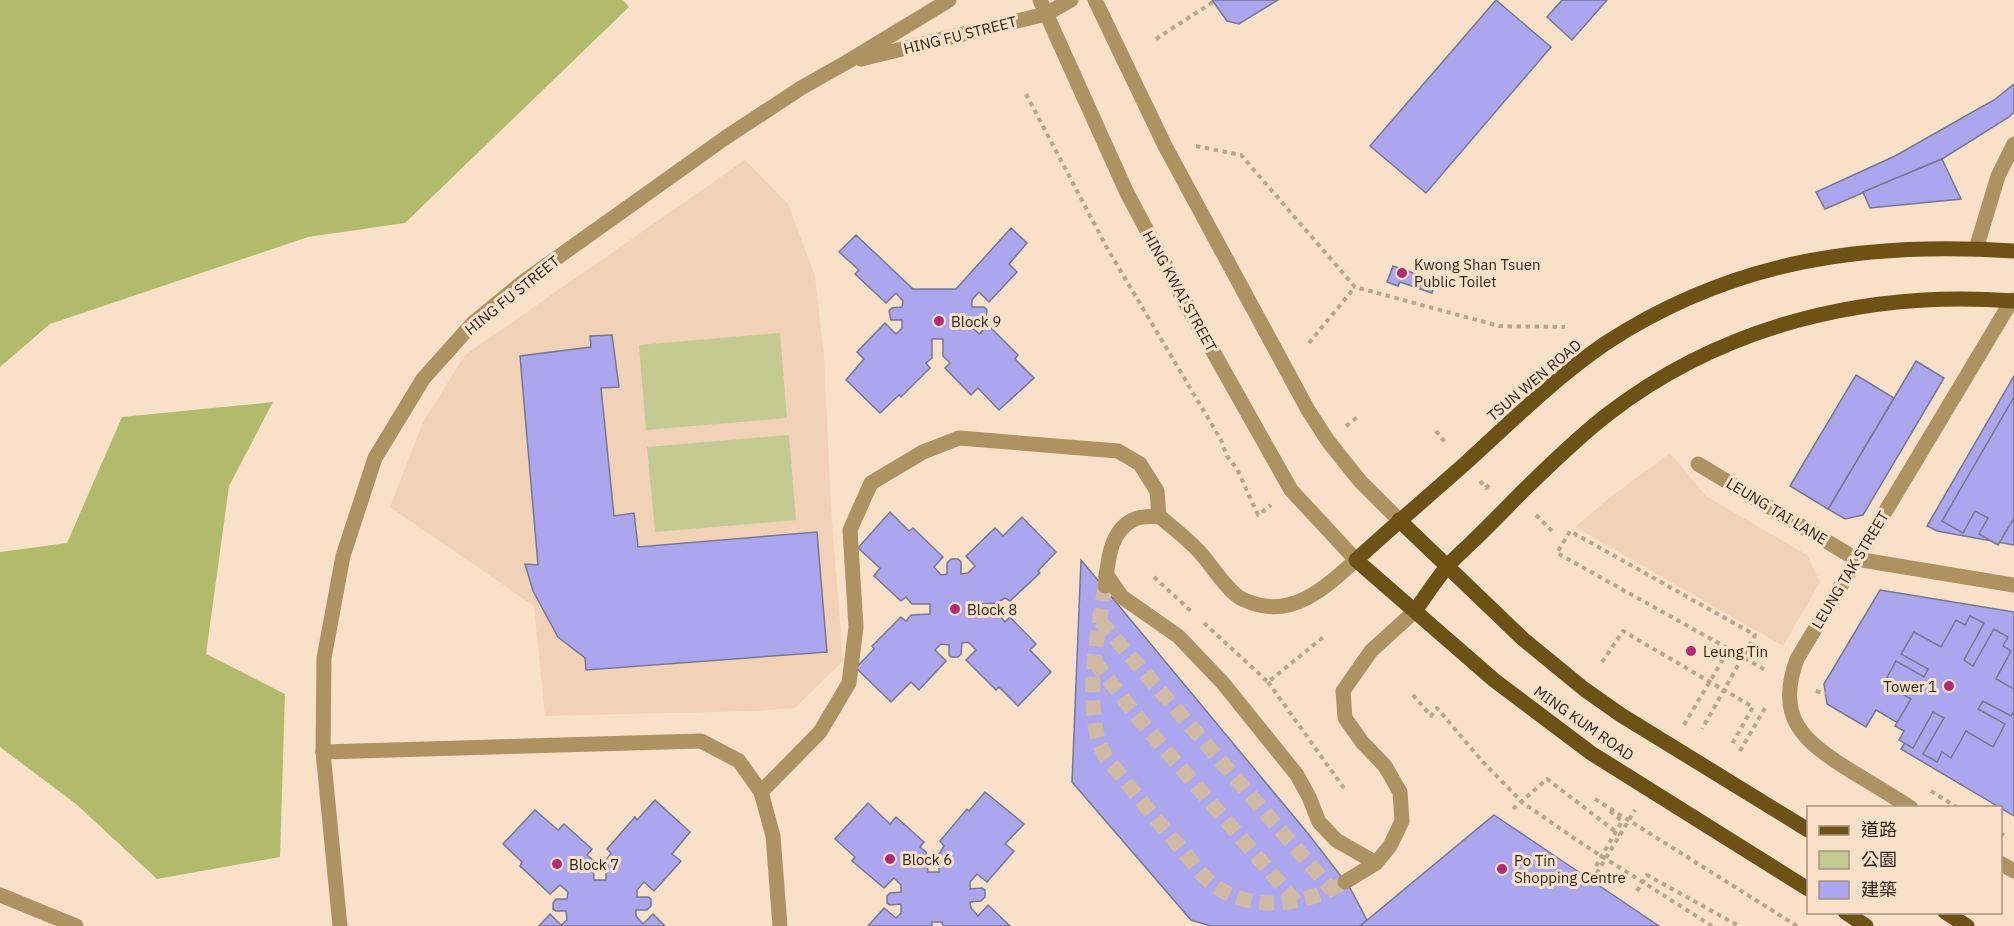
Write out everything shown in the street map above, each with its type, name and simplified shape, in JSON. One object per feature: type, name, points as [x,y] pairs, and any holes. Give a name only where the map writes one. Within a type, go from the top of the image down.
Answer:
[{"type":"main road","name":"TSUN WEN ROAD","points":[[1356,560],[1567,372],[1636,325],[1689,298],[1779,266],[1825,257],[1871,251],[1976,249],[2014,251]]},
{"type":"main road","points":[[1415,611],[1448,566],[1577,440],[1652,384],[1697,359],[1744,337],[1832,311],[1876,303],[1921,299],[1967,298],[2013,301]]},
{"type":"main road","name":"MING KUM ROAD","points":[[1399,520],[1523,639],[1584,689],[1621,716],[1807,829]]},
{"type":"main road","name":"MING KUM ROAD","points":[[1356,560],[1494,680],[1591,753],[1807,888]]},
{"type":"main road","points":[[1848,914],[1866,926]]},
{"type":"main road","points":[[1948,914],[1967,926]]},
{"type":"street","name":"HING FU STREET","points":[[340,926],[323,752],[324,658],[343,556],[375,458],[423,380],[473,323],[523,282],[725,138],[801,87],[949,0]]},
{"type":"street","name":"HING FU STREET","points":[[847,62],[1071,0]]},
{"type":"street","points":[[1095,0],[1165,146],[1308,410],[1328,441],[1360,481],[1399,520]]},
{"type":"street","name":"HING KWAI STREET","points":[[1043,7],[1127,193],[1184,300],[1291,490],[1356,560]]},
{"type":"street","points":[[1976,249],[1987,206],[1998,176],[2014,144]]},
{"type":"street","name":"LEUNG TAK STREET","points":[[1909,806],[1825,754],[1804,737],[1791,711],[1789,680],[1797,659],[1856,559],[2013,301]]},
{"type":"street","points":[[761,792],[820,732],[849,683],[856,627],[850,530],[871,483],[923,452],[959,438],[1118,451],[1140,464],[1157,491],[1159,516],[1203,556],[1238,597],[1262,606],[1287,605],[1304,601],[1332,582],[1356,560]]},
{"type":"street","name":"LEUNG TAI LANE","points":[[1698,464],[1856,559]]},
{"type":"street","points":[[1159,516],[1136,518],[1118,531],[1109,554],[1105,580],[1122,597],[1178,636],[1222,682],[1297,775],[1324,828],[1336,840],[1376,863]]},
{"type":"street","points":[[1856,559],[2014,585]]},
{"type":"street","points":[[1344,882],[1376,863],[1390,846],[1402,821],[1401,792],[1385,766],[1362,742],[1345,718],[1343,691],[1371,651],[1415,611]]},
{"type":"street","points":[[323,752],[701,741],[739,761],[761,792],[773,836],[780,926]]},
{"type":"street","points":[[0,895],[76,926]]},
{"type":"path","points":[[1156,39],[1216,0]]},
{"type":"path","points":[[1026,94],[1107,248],[1221,441],[1227,456],[1237,469],[1258,515]]},
{"type":"path","points":[[1196,146],[1241,155],[1355,287],[1499,327],[1565,327]]},
{"type":"path","points":[[1309,344],[1355,287]]},
{"type":"path","points":[[1681,731],[1729,650],[1557,553],[1569,531],[1755,634],[1702,729]]},
{"type":"path","points":[[1154,577],[1268,682],[1346,791]]},
{"type":"path","points":[[1602,662],[1623,631],[1753,707],[1731,746]]},
{"type":"path","points":[[1268,682],[1326,635]]},
{"type":"path","points":[[1811,686],[1812,696]]},
{"type":"path","points":[[1413,695],[1431,716],[1437,708],[1482,761],[1523,802],[1584,845],[1712,926]]},
{"type":"path","points":[[1513,809],[1547,778],[1620,835]]},
{"type":"path","points":[[1928,789],[1957,806]]},
{"type":"path","points":[[1596,866],[1622,821],[1595,799],[1797,926]]},
{"type":"path","points":[[1592,881],[1640,800]]},
{"type":"path","points":[[1637,891],[1647,875],[1739,926]]},
{"type":"shaded area","points":[[745,160],[788,204],[815,276],[824,356],[831,507],[843,661],[795,708],[545,716],[534,606],[390,507],[423,422],[465,355]]},
{"type":"shaded area","points":[[1670,453],[1706,496],[1807,555],[1820,582],[1783,646],[1575,527],[1609,498]]},
{"type":"green space","points":[[0,0],[623,0],[629,7],[405,223],[308,237],[50,324],[0,367]]},
{"type":"green space","points":[[780,333],[787,418],[646,430],[639,345]]},
{"type":"green space","points":[[273,402],[229,486],[206,654],[285,694],[280,857],[157,879],[76,804],[0,747],[0,552],[67,543],[122,417]]},
{"type":"green space","points":[[789,435],[796,520],[655,532],[647,447]]},
{"type":"building","points":[[1212,0],[1278,0],[1239,24],[1227,21]]},
{"type":"building","points":[[1496,0],[1551,47],[1426,193],[1370,146]]},
{"type":"building","points":[[1562,0],[1607,0],[1572,40],[1547,17]]},
{"type":"building","points":[[2014,84],[2014,112],[2009,117],[1942,159],[1825,209],[1816,192],[1895,156],[1994,100]]},
{"type":"building","points":[[1942,159],[1961,199],[1870,208],[1863,192]]},
{"type":"building","name":"Block 9","points":[[1011,228],[1027,243],[1009,264],[1017,272],[989,302],[979,292],[972,300],[972,307],[984,307],[987,310],[986,317],[982,321],[972,321],[972,327],[979,334],[988,325],[1018,355],[1015,359],[1034,378],[999,410],[978,388],[971,395],[945,368],[950,363],[943,356],[943,339],[932,339],[932,358],[926,363],[930,368],[901,397],[899,395],[880,413],[846,380],[864,359],[857,352],[885,323],[896,334],[902,328],[902,320],[891,320],[889,311],[892,308],[902,307],[903,301],[896,293],[886,303],[855,274],[859,270],[839,252],[856,235],[913,289],[956,289]]},
{"type":"building","name":"Kwong Shan Tsuen Public Toilet","points":[[1393,266],[1436,281],[1432,293],[1400,282],[1398,286],[1387,282]]},
{"type":"building","points":[[612,335],[619,387],[601,388],[614,516],[634,513],[638,547],[817,532],[827,652],[586,670],[585,658],[558,637],[533,591],[525,564],[538,565],[520,356],[591,347],[590,336]]},
{"type":"building","points":[[1916,361],[1944,378],[1863,515],[1845,519],[1828,509]]},
{"type":"building","points":[[1856,375],[1894,398],[1828,509],[1790,486]]},
{"type":"building","points":[[2014,376],[2014,545],[1937,531],[1927,526]]},
{"type":"building","points":[[2014,397],[2014,518],[1998,545],[1979,534],[1988,518],[1975,511],[1963,533],[1942,521]]},
{"type":"building","name":"Block 8","points":[[890,512],[909,531],[913,528],[943,557],[934,567],[941,575],[947,574],[947,563],[951,559],[958,559],[961,562],[961,574],[968,573],[975,566],[966,556],[995,528],[1003,536],[1022,517],[1056,552],[1038,571],[1040,573],[1010,601],[1005,598],[997,603],[980,604],[979,616],[1000,616],[1005,622],[1010,617],[1036,644],[1030,650],[1051,672],[1018,706],[999,687],[996,690],[966,660],[976,650],[968,642],[962,643],[961,654],[958,657],[951,657],[949,645],[941,644],[935,650],[946,661],[919,690],[911,682],[891,702],[856,668],[874,649],[872,646],[901,617],[906,621],[911,615],[930,614],[930,604],[912,604],[906,597],[901,601],[874,576],[880,568],[858,548]]},
{"type":"building","points":[[1081,560],[1310,836],[1350,888],[1367,920],[1360,926],[1211,926],[1191,920],[1072,782]]},
{"type":"building","points":[[1880,590],[2014,612],[2014,816],[2002,809],[2002,806],[1997,806],[1901,749],[1912,731],[1876,710],[1866,727],[1827,704],[1824,684]]},
{"type":"building","name":"Tower 1","points":[[1970,616],[1984,623],[1964,660],[1973,666],[1994,629],[2008,637],[2003,646],[2011,651],[1996,679],[2014,689],[2014,711],[2011,716],[1983,701],[1978,709],[2005,724],[1993,747],[1966,731],[1951,758],[1942,752],[1937,762],[1923,754],[1944,718],[1933,712],[1913,748],[1899,740],[1904,731],[1895,726],[1911,699],[1884,683],[1896,661],[1924,677],[1928,669],[1901,654],[1914,632],[1941,647],[1956,620],[1965,625]]},
{"type":"building","name":"Block 6","points":[[985,792],[1024,824],[1005,844],[1014,851],[987,882],[977,874],[970,882],[970,889],[985,890],[985,897],[981,901],[970,902],[971,908],[978,916],[988,905],[1010,926],[943,926],[942,922],[932,922],[932,926],[868,926],[884,908],[896,918],[901,913],[901,904],[890,905],[887,903],[887,896],[890,893],[901,892],[901,885],[894,878],[884,888],[852,861],[855,857],[835,839],[868,803],[890,824],[896,817],[924,842],[920,847],[926,852],[928,872],[939,872],[939,854],[944,846],[940,841]]},
{"type":"building","name":"Block 7","points":[[655,800],[690,832],[672,854],[681,861],[654,891],[644,882],[637,890],[637,897],[651,899],[651,906],[647,910],[636,910],[636,916],[643,924],[653,914],[665,926],[539,926],[550,914],[561,925],[567,920],[566,911],[556,911],[553,909],[553,903],[556,899],[567,899],[568,892],[560,885],[550,894],[520,866],[522,862],[503,844],[535,810],[558,830],[564,824],[592,849],[587,855],[593,860],[594,880],[606,880],[606,861],[611,853],[607,849],[635,817],[637,820]]},
{"type":"building","name":"Po Tin Shopping Centre","points":[[1494,815],[1558,858],[1659,926],[1360,926]]},
{"type":"tunnel","points":[[1105,586],[1094,660],[1094,717],[1098,738],[1105,756],[1134,792],[1204,876],[1226,893],[1260,903],[1278,903],[1313,897],[1345,882]]},
{"type":"tunnel","points":[[1100,621],[1332,890]]},
{"type":"tunnel","points":[[1094,661],[1144,725],[1296,902]]},
{"type":"place","name":"Kwong Shan Tsuen Public Toilet","points":[[1402,273]]},
{"type":"place","name":"Block 9","points":[[939,321]]},
{"type":"place","name":"Block 8","points":[[955,609]]},
{"type":"place","name":"Leung Tin","points":[[1691,651]]},
{"type":"place","name":"Tower 1","points":[[1949,686]]},
{"type":"place","name":"Block 6","points":[[890,859]]},
{"type":"place","name":"Block 7","points":[[557,864]]},
{"type":"place","name":"Po Tin Shopping Centre","points":[[1502,869]]}]
